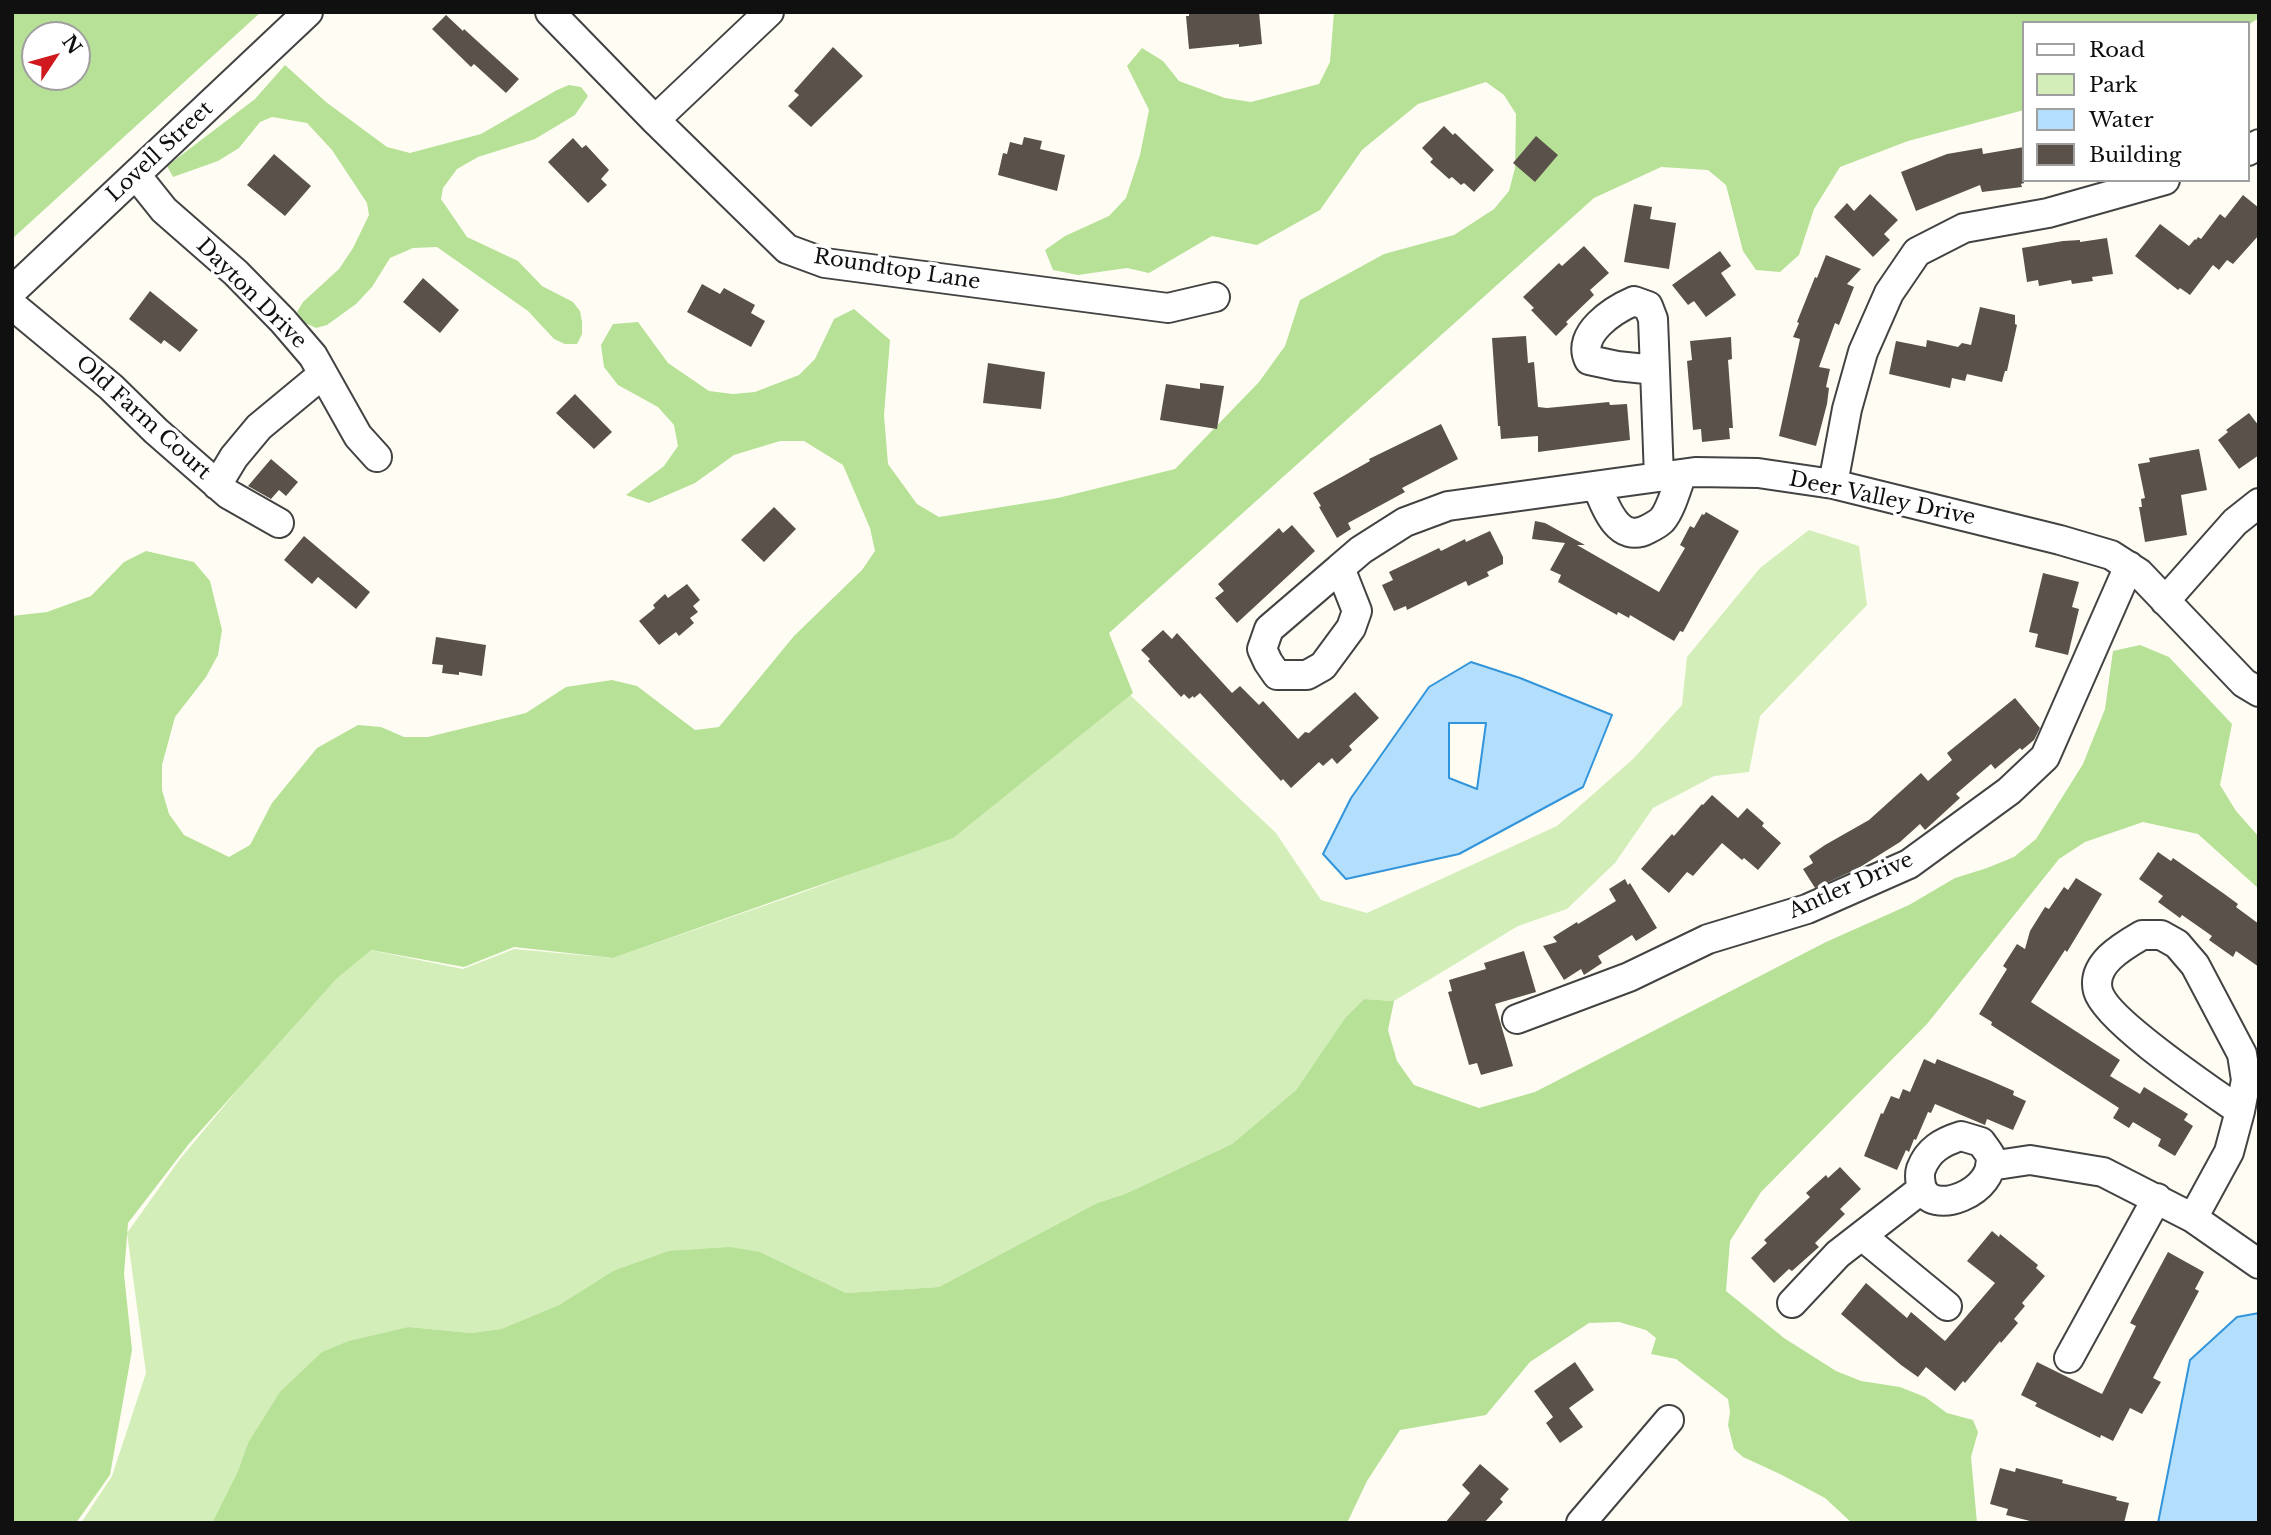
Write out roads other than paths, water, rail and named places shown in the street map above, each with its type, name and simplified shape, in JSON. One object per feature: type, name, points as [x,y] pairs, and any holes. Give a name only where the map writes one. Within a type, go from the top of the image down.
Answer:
[{"type":"street","name":"Lovell Street","points":[[12,291],[308,12]]},
{"type":"street","name":"Roundtop Lane","points":[[551,12],[655,120],[787,249],[825,263],[1168,308],[1215,297]]},
{"type":"street","points":[[655,120],[769,12]]},
{"type":"street","name":"Dayton Drive","points":[[136,175],[164,210],[236,273],[313,356],[358,436],[377,457]]},
{"type":"street","points":[[1833,484],[1847,409],[1863,352],[1889,293],[1917,251],[1964,228],[2049,213],[2158,182]]},
{"type":"street","name":"Old Farm Court","points":[[12,305],[111,387],[156,431],[228,494],[279,523]]},
{"type":"street","points":[[1597,486],[1614,523],[1627,532],[1640,533],[1662,520],[1671,475],[1655,370]]},
{"type":"street","points":[[217,485],[234,457],[259,427],[323,374]]},
{"type":"street","name":"Deer Valley Drive","points":[[1340,568],[1361,550],[1405,522],[1448,506],[1695,472],[1758,473],[1833,484],[2111,555],[2139,573],[2244,683],[2259,692]]},
{"type":"street","points":[[2165,601],[2235,522],[2259,503]]},
{"type":"street","name":"Antler Drive","points":[[1517,1019],[1629,977],[1708,940],[1807,909],[1909,864],[2009,791],[2045,757],[2129,566]]},
{"type":"street","points":[[2193,1218],[2229,1152],[2240,1111],[2246,1080],[2242,1054],[2195,965],[2177,943],[2161,935],[2142,936],[2122,947],[2110,957],[2099,974],[2098,990],[2106,1004],[2149,1046],[2240,1111]]},
{"type":"street","points":[[1961,1136],[1981,1142],[1990,1154],[1990,1166],[1985,1178],[1972,1192],[1961,1198],[1938,1201],[1925,1194],[1922,1189],[1920,1173],[1928,1155],[1943,1142],[1961,1136]]},
{"type":"street","points":[[1990,1166],[2030,1160],[2103,1172],[2193,1218],[2259,1264]]},
{"type":"street","points":[[1792,1303],[1838,1254],[1922,1189]]},
{"type":"street","points":[[2070,1358],[2157,1198]]},
{"type":"street","points":[[1862,1236],[1947,1306]]},
{"type":"street","points":[[1581,1523],[1669,1420]]},
{"type":"water","points":[[1471,662],[1520,678],[1612,715],[1583,787],[1459,854],[1346,879],[1323,854],[1351,798],[1429,687]],"holes":[[[1449,723],[1486,723],[1477,789],[1449,778]]]},
{"type":"water","points":[[2259,1313],[2259,1523],[2158,1523],[2190,1360],[2237,1317]]}]
